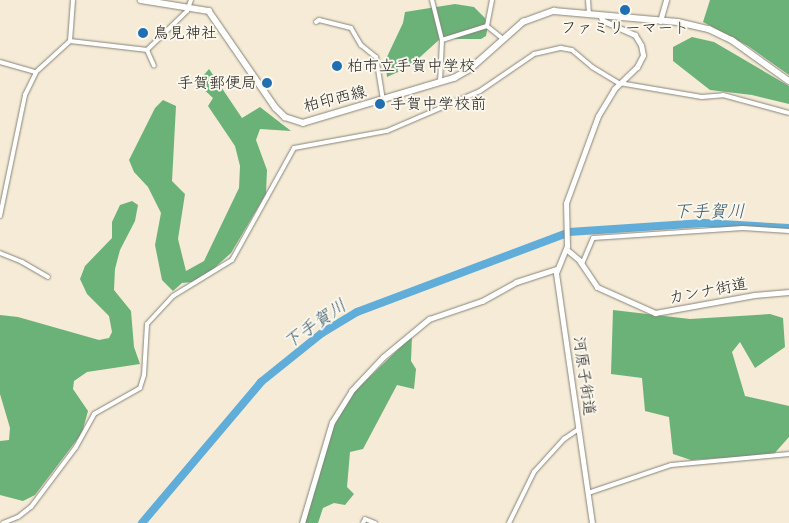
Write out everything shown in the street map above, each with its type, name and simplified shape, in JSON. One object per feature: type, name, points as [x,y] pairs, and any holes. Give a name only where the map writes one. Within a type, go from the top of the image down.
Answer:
[{"type":"main road","name":"柏印西線","points":[[141,0],[191,3],[204,8],[214,15],[272,103],[291,120],[318,120],[462,74],[503,39],[539,14],[561,11],[689,24],[719,34],[789,81]]},
{"type":"street","points":[[0,216],[25,95],[36,72],[70,41],[73,0]]},
{"type":"street","points":[[432,0],[442,40],[440,82]]},
{"type":"street","points":[[487,26],[492,0]]},
{"type":"street","points":[[588,0],[589,13]]},
{"type":"street","points":[[660,20],[666,0]]},
{"type":"street","points":[[70,41],[147,50],[163,38],[191,3]]},
{"type":"street","points":[[302,523],[324,440],[332,422],[351,391],[383,357],[429,319],[482,301],[516,282],[556,269],[566,249],[565,213],[570,190],[598,116],[620,83],[641,62],[641,45],[635,35],[603,21],[600,15]]},
{"type":"street","points":[[316,22],[319,20],[351,28],[362,45],[376,57],[383,100]]},
{"type":"street","points":[[442,40],[487,26]]},
{"type":"street","points":[[487,26],[503,39]]},
{"type":"street","points":[[147,50],[154,66]]},
{"type":"street","points":[[3,523],[18,517],[31,506],[76,447],[94,414],[140,388],[144,375],[147,324],[173,296],[232,260],[294,148],[387,131],[480,91],[534,54],[548,50],[572,50],[592,67],[620,83],[702,97],[723,95],[789,114]]},
{"type":"street","points":[[0,62],[36,72]]},
{"type":"street","points":[[582,264],[593,238],[743,228],[789,231]]},
{"type":"street","name":"カンナ街道","points":[[566,249],[582,264],[597,288],[655,313],[754,294],[789,292]]},
{"type":"street","points":[[0,253],[22,262],[48,277]]},
{"type":"street","name":"河原子街道","points":[[556,269],[592,523]]},
{"type":"street","points":[[509,523],[534,472],[564,439],[579,429]]},
{"type":"street","points":[[588,493],[670,465],[789,454]]},
{"type":"street","points":[[363,523],[365,519],[375,523]]},
{"type":"green space","points":[[710,0],[789,0],[789,75],[748,46],[703,22]]},
{"type":"green space","points":[[455,4],[474,7],[485,18],[488,26],[486,36],[481,39],[440,39],[409,67],[387,77],[385,61],[403,23],[405,12]]},
{"type":"green space","points":[[692,37],[714,42],[789,86],[789,104],[752,95],[710,90],[673,61],[673,47]]},
{"type":"green space","points":[[209,69],[242,118],[260,107],[291,131],[260,129],[256,140],[267,170],[266,194],[231,253],[211,271],[192,282],[182,283],[173,291],[162,280],[155,245],[161,213],[148,187],[134,172],[129,160],[155,108],[163,100],[176,106],[172,181],[185,194],[178,239],[186,271],[204,261],[239,188],[240,166],[235,146],[208,106],[213,98],[197,83]]},
{"type":"green space","points":[[132,201],[138,205],[135,221],[120,250],[115,269],[114,290],[131,311],[134,347],[140,364],[87,372],[74,381],[73,389],[88,411],[82,433],[35,495],[23,501],[0,495],[0,441],[9,440],[10,428],[0,394],[0,315],[18,317],[99,340],[109,338],[112,332],[109,316],[87,294],[80,279],[85,266],[112,238],[112,222],[120,205]]},
{"type":"green space","points":[[613,310],[690,319],[770,314],[783,318],[785,347],[755,368],[740,342],[732,352],[745,396],[789,406],[789,437],[773,455],[691,460],[673,454],[669,417],[645,411],[642,378],[611,374]]},
{"type":"green space","points":[[412,336],[411,361],[416,369],[414,389],[397,385],[363,449],[350,452],[347,487],[354,494],[345,505],[334,503],[323,508],[318,523],[305,523],[332,429],[355,391]]},
{"type":"waterway","name":"下手賀川","points":[[569,232],[704,223],[789,228]]},
{"type":"waterway","name":"下手賀川","points":[[142,523],[261,382],[322,333],[357,312],[564,234]]},
{"type":"place","name":"ファミリーマート","points":[[625,10]]},
{"type":"place","name":"鳥見神社","points":[[143,33]]},
{"type":"place","name":"柏市立手賀中学校","points":[[337,66]]},
{"type":"place","name":"手賀郵便局","points":[[267,83]]},
{"type":"place","name":"手賀中学校前","points":[[380,104]]}]
